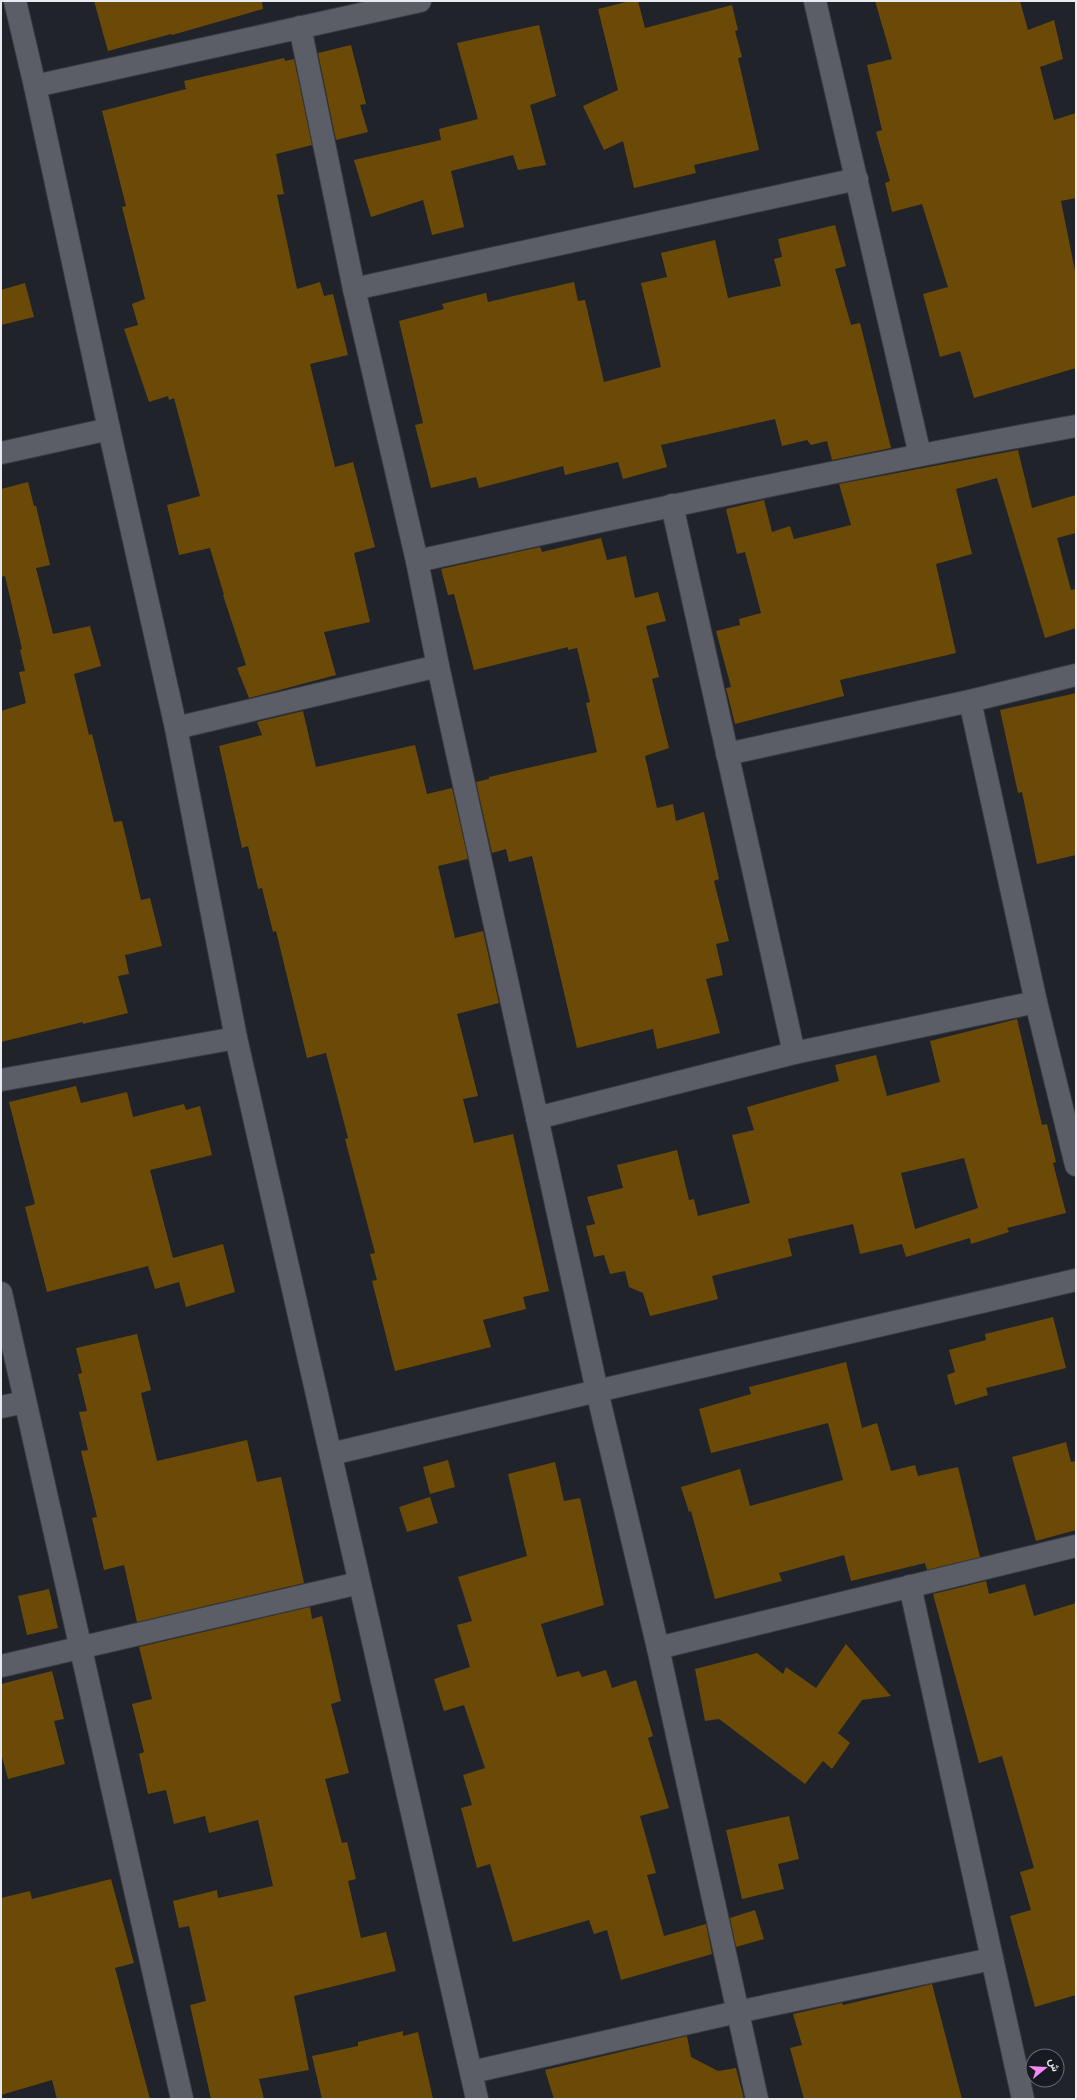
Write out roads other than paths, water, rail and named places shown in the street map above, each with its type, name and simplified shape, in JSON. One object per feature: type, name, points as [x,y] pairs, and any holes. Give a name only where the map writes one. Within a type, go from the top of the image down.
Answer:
[{"type":"street","points":[[15,1],[35,86],[108,429],[176,728],[236,1038],[477,2099]]},
{"type":"street","points":[[35,86],[420,1]]},
{"type":"street","points":[[815,1],[920,454]]},
{"type":"street","points":[[300,28],[354,289],[417,561],[438,666],[597,1391],[658,1648],[757,2099]]},
{"type":"street","points":[[354,289],[857,179]]},
{"type":"street","points":[[417,561],[672,505],[920,454],[1076,426]]},
{"type":"street","points":[[1,453],[108,429]]},
{"type":"street","points":[[672,505],[726,754],[794,1053]]},
{"type":"street","points":[[176,728],[438,666]]},
{"type":"street","points":[[726,754],[970,701],[1076,675]]},
{"type":"street","points":[[970,701],[1036,1002],[1076,1165]]},
{"type":"street","points":[[537,1118],[794,1053],[1036,1002]]},
{"type":"street","points":[[1,1080],[236,1038]]},
{"type":"street","points":[[331,1454],[1076,1280]]},
{"type":"street","points":[[1,1293],[182,2099]]},
{"type":"street","points":[[1,1407],[25,1402]]},
{"type":"street","points":[[658,1648],[1076,1546]]},
{"type":"street","points":[[1,1666],[359,1583]]},
{"type":"street","points":[[910,1586],[1023,2099]]},
{"type":"street","points":[[472,2072],[737,2012],[992,1959]]}]
